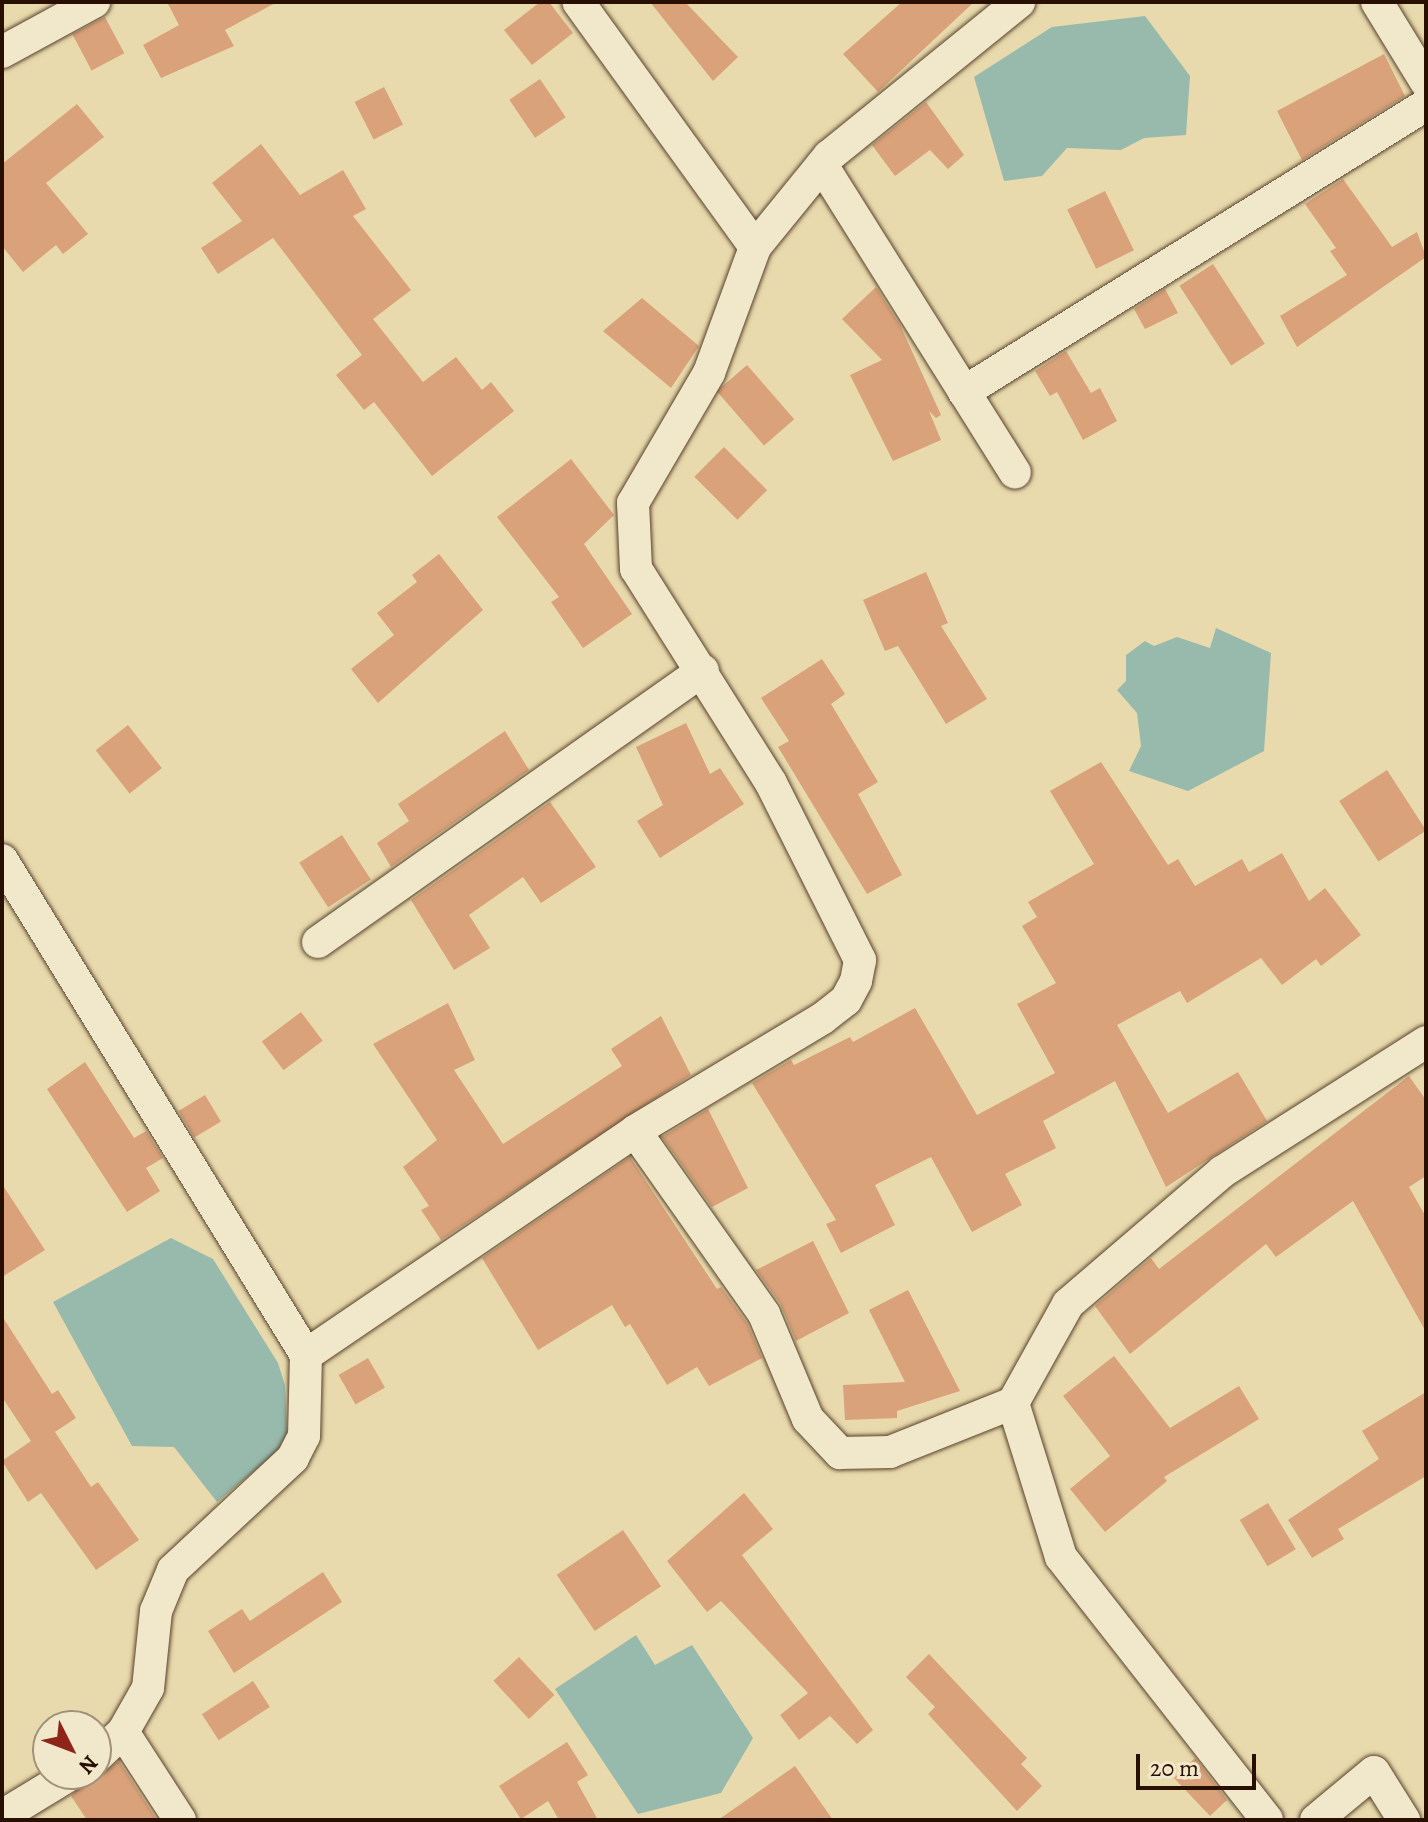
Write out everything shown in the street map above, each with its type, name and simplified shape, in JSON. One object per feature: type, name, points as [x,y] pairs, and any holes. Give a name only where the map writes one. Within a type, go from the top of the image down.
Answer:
[{"type":"street","points":[[2,52],[94,2]]},
{"type":"street","points":[[578,2],[755,247]]},
{"type":"street","points":[[306,1355],[635,1131],[823,1018],[846,1000],[860,960],[771,783],[703,670],[636,569],[633,503],[709,373],[755,247],[822,165],[1019,2]]},
{"type":"street","points":[[1377,2],[1426,82]]},
{"type":"street","points":[[964,392],[1426,105]]},
{"type":"street","points":[[822,165],[1015,473]]},
{"type":"street","points":[[318,942],[703,670]]},
{"type":"street","points":[[2,860],[306,1355],[304,1436],[293,1458],[173,1570],[156,1611],[148,1688],[123,1732],[112,1742]]},
{"type":"street","points":[[635,1131],[764,1314],[808,1419],[840,1453],[890,1452],[1013,1403],[1068,1304],[1222,1172],[1426,1042]]},
{"type":"street","points":[[1013,1403],[1061,1557],[1267,1820]]},
{"type":"street","points":[[123,1732],[180,1820]]},
{"type":"street","points":[[1316,1820],[1374,1772],[1404,1820]]},
{"type":"street","points":[[2,1816],[45,1790]]},
{"type":"shaded area","points":[[1145,16],[1190,76],[1186,135],[1144,138],[1121,150],[1067,148],[1042,176],[1004,181],[974,77],[1052,27]]},
{"type":"shaded area","points":[[1216,628],[1271,653],[1264,751],[1188,791],[1129,771],[1141,746],[1137,713],[1117,690],[1126,681],[1126,655],[1145,641],[1154,646],[1177,637],[1210,648]]},
{"type":"shaded area","points":[[171,1238],[213,1259],[278,1363],[285,1385],[287,1433],[277,1452],[217,1502],[174,1447],[132,1446],[53,1302]]},
{"type":"shaded area","points":[[636,1635],[655,1665],[692,1645],[753,1738],[721,1793],[638,1814],[555,1689]]},
{"type":"building","points":[[167,2],[277,2],[225,30],[234,46],[161,78],[143,45],[179,25]]},
{"type":"building","points":[[540,2],[549,2],[573,33],[532,65],[504,30]]},
{"type":"building","points":[[650,2],[685,2],[738,57],[713,81]]},
{"type":"building","points":[[902,2],[974,2],[878,92],[843,54]]},
{"type":"building","points":[[105,17],[124,53],[92,71],[72,34]]},
{"type":"building","points":[[1384,54],[1405,96],[1302,160],[1277,111]]},
{"type":"building","points":[[540,79],[566,117],[535,138],[509,100]]},
{"type":"building","points":[[384,87],[403,124],[374,139],[355,102]]},
{"type":"building","points":[[926,102],[964,155],[948,169],[930,150],[895,176],[872,145]]},
{"type":"building","points":[[77,104],[104,137],[46,183],[88,234],[63,254],[56,245],[23,272],[2,246],[2,164]]},
{"type":"building","points":[[261,144],[300,195],[343,170],[366,209],[353,216],[411,290],[373,319],[423,382],[456,357],[482,390],[491,382],[514,411],[432,476],[374,402],[364,410],[336,375],[362,355],[273,238],[218,274],[201,248],[242,221],[212,183]]},
{"type":"building","points":[[1343,179],[1392,247],[1417,232],[1426,257],[1297,347],[1280,316],[1347,275],[1330,251],[1336,248],[1305,204]]},
{"type":"building","points":[[1105,191],[1134,250],[1096,269],[1067,209]]},
{"type":"building","points":[[1213,264],[1265,344],[1231,365],[1179,286]]},
{"type":"building","points":[[876,287],[900,325],[941,415],[936,418],[929,411],[941,440],[893,461],[850,375],[882,360],[842,319]]},
{"type":"building","points":[[1165,289],[1178,313],[1145,329],[1134,309]]},
{"type":"building","points":[[642,298],[699,346],[671,388],[603,331]]},
{"type":"building","points":[[1066,351],[1091,393],[1100,388],[1117,421],[1083,440],[1057,392],[1050,396],[1035,371]]},
{"type":"building","points":[[747,365],[794,419],[764,446],[717,391]]},
{"type":"building","points":[[724,447],[767,490],[737,520],[694,477]]},
{"type":"building","points":[[571,459],[614,515],[584,544],[632,614],[583,648],[551,602],[559,597],[497,517]]},
{"type":"building","points":[[439,554],[483,610],[378,703],[351,669],[394,635],[377,613],[417,582],[412,575]]},
{"type":"building","points":[[926,572],[948,623],[941,626],[987,699],[946,724],[898,646],[885,651],[863,600]]},
{"type":"building","points":[[822,659],[845,694],[831,704],[878,782],[858,794],[902,875],[867,894],[778,747],[789,741],[761,698]]},
{"type":"building","points":[[686,723],[710,774],[720,768],[744,804],[660,858],[637,821],[663,805],[636,747]]},
{"type":"building","points":[[128,725],[162,768],[130,794],[96,750]]},
{"type":"building","points":[[505,731],[529,770],[391,867],[377,843],[409,821],[398,804]]},
{"type":"building","points":[[1101,762],[1168,865],[1178,859],[1195,886],[1242,859],[1249,872],[1282,853],[1309,901],[1325,888],[1361,935],[1321,966],[1316,959],[1282,985],[1261,958],[1187,1003],[1180,991],[1117,1025],[1168,1113],[1238,1072],[1267,1121],[1166,1187],[1115,1081],[1043,1121],[1056,1148],[1005,1174],[1022,1205],[972,1232],[931,1157],[875,1185],[895,1225],[841,1253],[826,1224],[836,1220],[752,1083],[791,1060],[794,1065],[850,1037],[853,1042],[915,1008],[977,1115],[1055,1073],[1017,1004],[1056,983],[1022,926],[1037,917],[1028,902],[1094,864],[1050,791]]},
{"type":"building","points":[[1387,770],[1426,831],[1378,861],[1339,801]]},
{"type":"building","points":[[550,802],[596,867],[541,903],[523,877],[469,915],[490,948],[454,970],[411,900]]},
{"type":"building","points":[[342,835],[371,879],[328,907],[299,863]]},
{"type":"building","points":[[448,1003],[475,1060],[454,1070],[503,1144],[622,1066],[611,1049],[661,1016],[691,1075],[441,1240],[421,1210],[429,1206],[403,1167],[437,1140],[373,1044]]},
{"type":"building","points":[[301,1012],[323,1041],[284,1070],[262,1041]]},
{"type":"building","points":[[85,1062],[134,1138],[146,1131],[163,1158],[146,1168],[160,1191],[127,1212],[47,1089]]},
{"type":"building","points":[[1409,1076],[1426,1100],[1426,1176],[1409,1187],[1426,1217],[1426,1332],[1353,1201],[1276,1257],[1266,1244],[1130,1354],[1095,1306],[1151,1258],[1159,1269]]},
{"type":"building","points":[[205,1095],[221,1122],[194,1138],[178,1111]]},
{"type":"building","points":[[708,1109],[748,1188],[712,1207],[662,1137]]},
{"type":"building","points":[[630,1157],[717,1289],[721,1287],[747,1323],[762,1358],[709,1386],[697,1367],[667,1385],[630,1324],[625,1327],[612,1305],[538,1350],[482,1258]]},
{"type":"building","points":[[2,1184],[45,1250],[2,1277]]},
{"type":"building","points":[[813,1241],[849,1313],[796,1341],[780,1303],[756,1270]]},
{"type":"building","points":[[908,1290],[960,1391],[897,1411],[897,1418],[845,1420],[843,1385],[905,1382],[869,1310]]},
{"type":"building","points":[[2,1316],[52,1394],[58,1390],[76,1418],[55,1432],[91,1487],[98,1482],[139,1540],[96,1570],[41,1493],[28,1502],[2,1461],[31,1441],[2,1397]]},
{"type":"building","points":[[1114,1356],[1170,1428],[1239,1386],[1259,1419],[1164,1477],[1167,1481],[1105,1532],[1070,1489],[1110,1456],[1063,1396]]},
{"type":"building","points":[[368,1358],[385,1387],[356,1404],[339,1375]]},
{"type":"building","points":[[1426,1392],[1426,1476],[1338,1529],[1344,1539],[1312,1558],[1288,1520],[1379,1459],[1362,1431]]},
{"type":"building","points":[[744,1493],[773,1529],[742,1555],[873,1730],[857,1744],[830,1716],[799,1740],[780,1715],[808,1693],[721,1601],[707,1612],[667,1561]]},
{"type":"building","points":[[1268,1503],[1296,1549],[1268,1566],[1240,1520]]},
{"type":"building","points":[[623,1530],[661,1586],[595,1631],[557,1575]]},
{"type":"building","points":[[323,1572],[342,1602],[234,1673],[208,1631],[242,1609],[250,1621]]},
{"type":"building","points":[[929,1654],[1027,1758],[1021,1764],[1042,1786],[1017,1811],[928,1714],[935,1707],[906,1677]]},
{"type":"building","points":[[519,1657],[554,1695],[529,1719],[493,1681]]},
{"type":"building","points":[[253,1681],[270,1707],[219,1740],[202,1714]]},
{"type":"building","points":[[567,1742],[588,1775],[577,1782],[598,1820],[559,1820],[548,1801],[521,1819],[499,1786]]},
{"type":"building","points":[[1195,1758],[1227,1800],[1210,1816],[1174,1778]]},
{"type":"building","points":[[119,1761],[157,1820],[87,1820],[71,1796],[76,1790],[112,1790],[112,1766]]},
{"type":"building","points":[[795,1766],[833,1820],[718,1820]]}]
